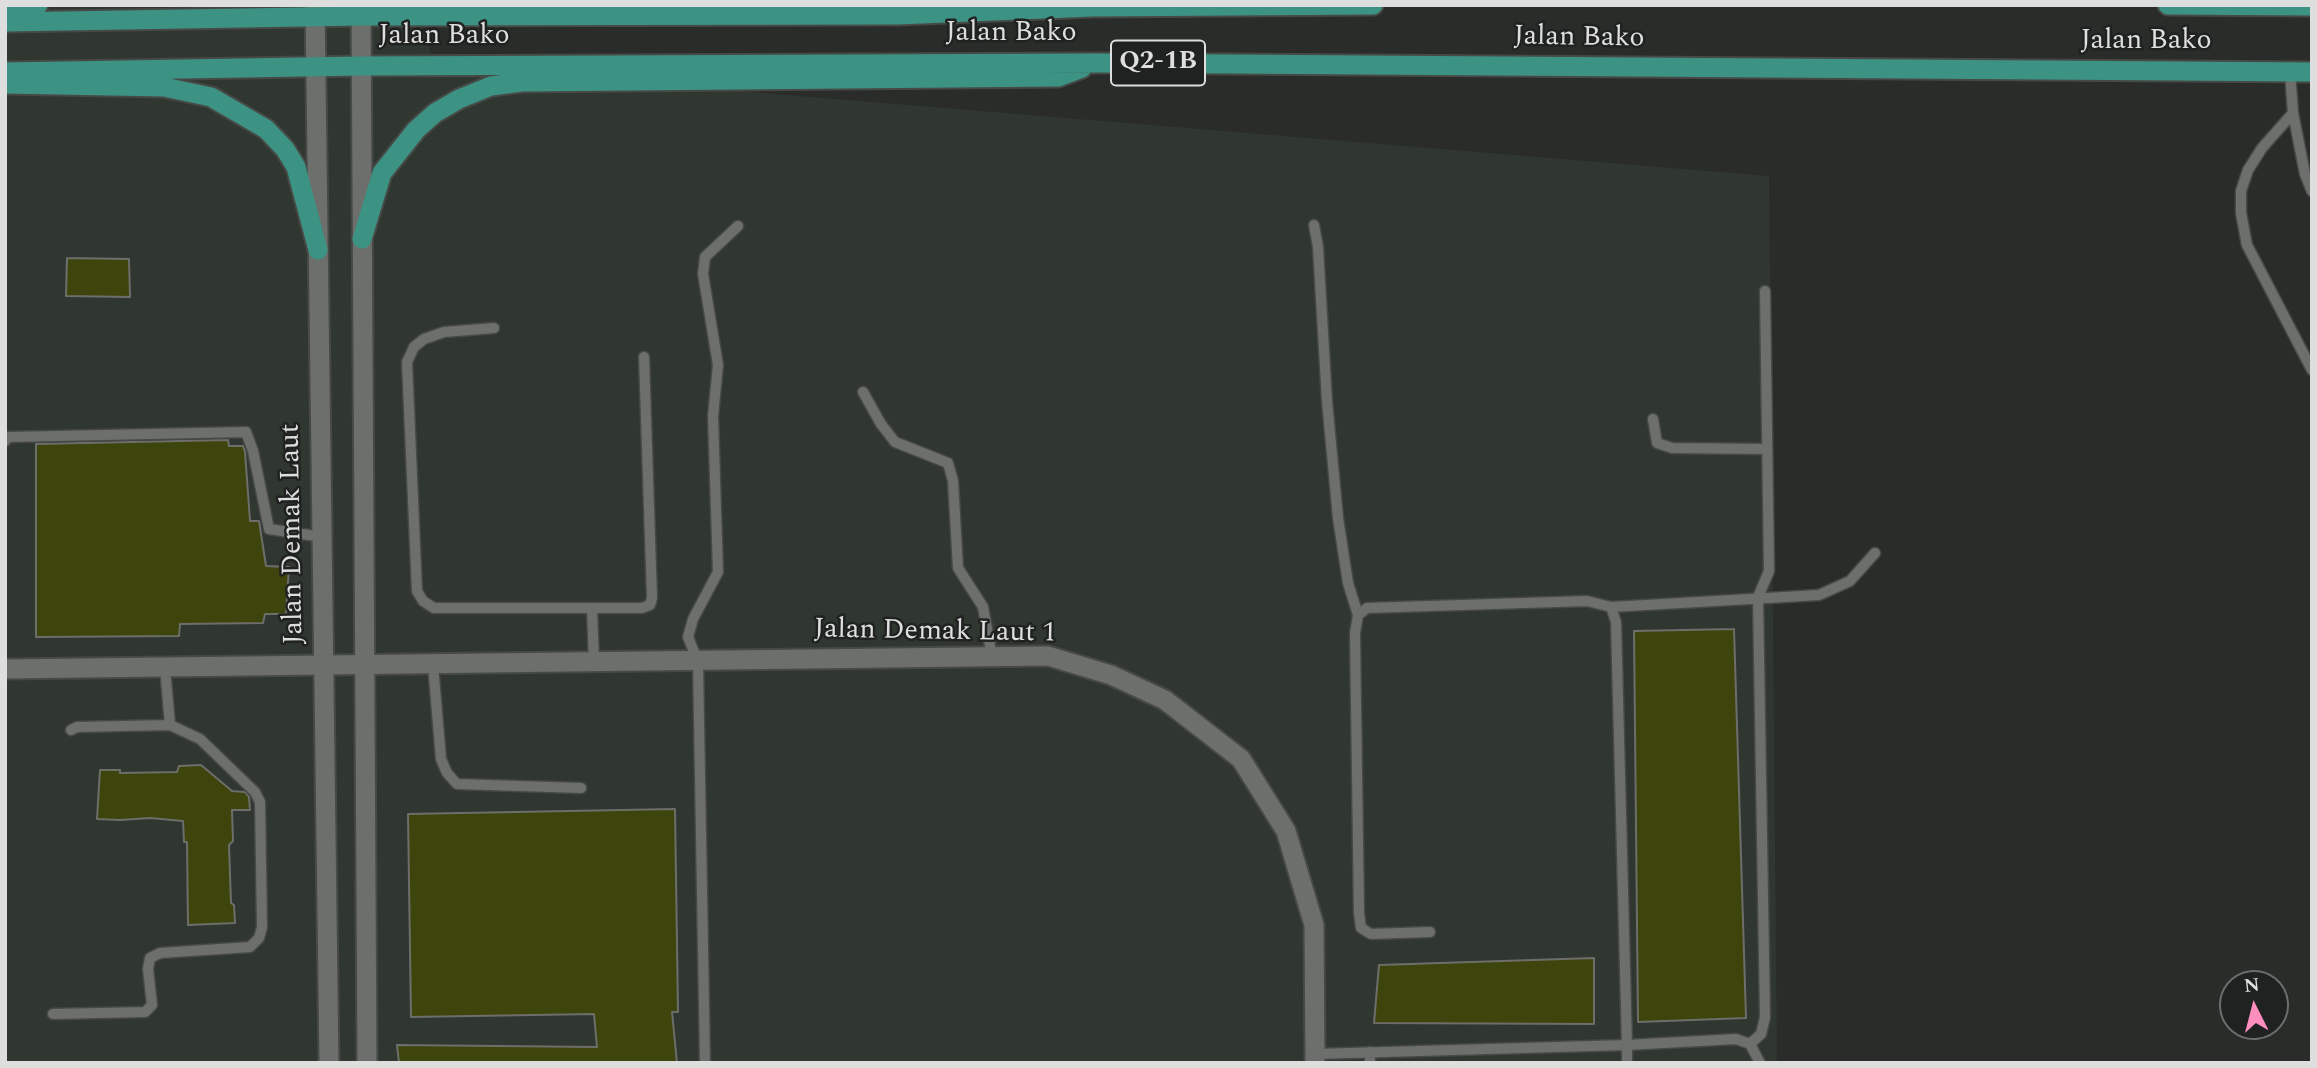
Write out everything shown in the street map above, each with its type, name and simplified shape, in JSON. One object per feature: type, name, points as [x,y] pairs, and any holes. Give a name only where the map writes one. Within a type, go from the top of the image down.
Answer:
[{"type":"main road","points":[[5,6],[38,5]]},
{"type":"main road","name":"Jalan Bako","points":[[5,22],[361,10],[897,15],[1090,6],[1373,5]]},
{"type":"main road","name":"Jalan Bako","points":[[2168,5],[2312,6]]},
{"type":"main road","points":[[361,10],[367,1063]]},
{"type":"main road","name":"Jalan Demak Laut","points":[[315,11],[329,1063]]},
{"type":"main road","points":[[362,239],[382,173],[416,130],[435,113],[459,99],[491,86],[522,82],[1058,76],[1096,62]]},
{"type":"main road","name":"Jalan Bako","points":[[5,72],[361,66],[1096,62],[2312,72]]},
{"type":"main road","points":[[5,85],[164,87],[211,97],[266,129],[285,149],[296,167],[318,250]]},
{"type":"main road","name":"Jalan Demak Laut 1","points":[[5,669],[1048,656],[1111,675],[1166,700],[1241,759],[1286,831],[1314,926],[1315,1058]]},
{"type":"lane","points":[[2290,72],[2293,113],[2305,174],[2312,191]]},
{"type":"lane","points":[[2293,113],[2262,148],[2248,170],[2241,191],[2241,213],[2247,245],[2312,370]]},
{"type":"lane","points":[[1314,225],[1318,247],[1327,401],[1338,518],[1348,583],[1358,615],[1355,633],[1361,928],[1371,934],[1430,932]]},
{"type":"lane","points":[[705,1063],[698,662],[688,637],[693,619],[718,572],[713,416],[718,365],[703,274],[705,257],[738,226]]},
{"type":"lane","points":[[1750,1044],[1761,1034],[1765,1017],[1758,597],[1769,571],[1765,291]]},
{"type":"lane","points":[[494,328],[444,332],[424,339],[414,347],[407,362],[417,591],[423,601],[434,608],[642,608],[650,605],[652,598],[644,357]]},
{"type":"lane","points":[[863,392],[895,442],[948,463],[953,481],[958,568],[983,607],[992,657]]},
{"type":"lane","points":[[1653,419],[1657,443],[1672,448],[1766,449]]},
{"type":"lane","points":[[5,441],[8,437],[246,432],[253,451],[269,529],[322,537]]},
{"type":"lane","points":[[1358,615],[1367,608],[1587,601],[1612,607],[1819,595],[1850,581],[1875,553]]},
{"type":"lane","points":[[1612,607],[1616,622],[1628,1063]]},
{"type":"lane","points":[[592,608],[594,663]]},
{"type":"lane","points":[[433,665],[440,759],[457,784],[581,788]]},
{"type":"lane","points":[[165,668],[170,725]]},
{"type":"lane","points":[[53,1014],[145,1012],[152,1005],[148,969],[150,958],[160,953],[250,947],[259,938],[262,927],[260,802],[255,792],[200,739],[170,725],[77,727],[71,730]]},
{"type":"lane","points":[[1315,1058],[1736,1039],[1750,1044],[1760,1063]]},
{"type":"shaded area","points":[[5,5],[413,5],[436,66],[1769,176],[1777,1063],[5,1063]]},
{"type":"building","points":[[67,258],[129,259],[130,297],[66,296]]},
{"type":"building","points":[[228,440],[229,446],[243,446],[245,452],[250,521],[259,521],[266,566],[289,567],[286,614],[265,614],[263,623],[180,624],[179,636],[36,637],[36,444]]},
{"type":"building","points":[[1734,629],[1746,1018],[1638,1022],[1634,631]]},
{"type":"building","points":[[201,765],[232,791],[245,792],[249,797],[250,810],[232,810],[233,841],[229,845],[231,903],[234,905],[235,923],[188,925],[187,842],[184,842],[183,821],[150,818],[97,819],[100,770],[120,770],[120,773],[177,772],[179,766]]},
{"type":"building","points":[[675,809],[678,1012],[672,1012],[677,1063],[399,1063],[397,1045],[597,1047],[594,1014],[411,1017],[408,814]]},
{"type":"building","points":[[1594,958],[1594,1024],[1374,1023],[1379,965]]}]
